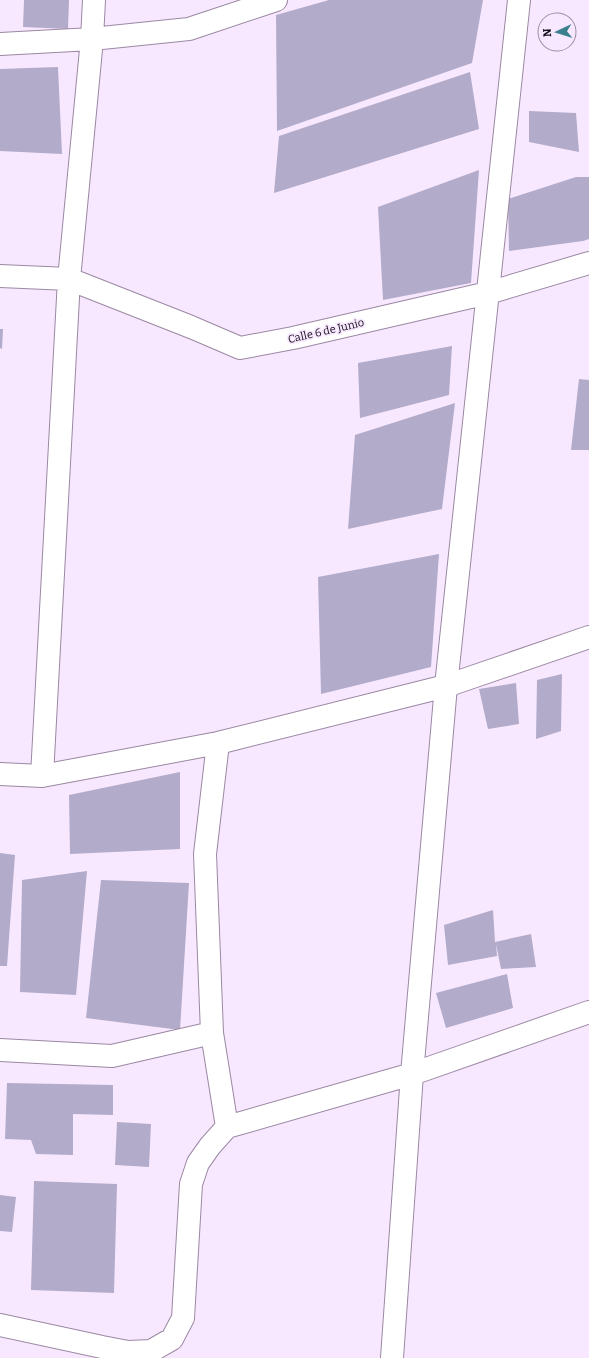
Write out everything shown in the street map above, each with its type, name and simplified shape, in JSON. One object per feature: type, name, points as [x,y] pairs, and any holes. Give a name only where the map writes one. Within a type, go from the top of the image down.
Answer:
[{"type":"street","points":[[42,776],[69,279],[92,39],[94,0]]},
{"type":"street","points":[[0,44],[92,39],[189,29],[276,0]]},
{"type":"street","points":[[392,1358],[412,1074],[446,686],[519,0]]},
{"type":"street","name":"Calle 6 de Junio","points":[[0,276],[69,279],[192,327],[240,348],[293,338],[488,293],[589,263]]},
{"type":"street","points":[[0,774],[42,776],[218,743],[446,686],[589,637]]},
{"type":"street","points":[[218,743],[205,854],[212,1034],[227,1127]]},
{"type":"street","points":[[0,1325],[128,1352],[151,1351],[172,1339],[183,1318],[191,1184],[198,1163],[210,1146],[227,1127],[412,1074],[589,1012]]},
{"type":"street","points":[[0,1050],[112,1056],[212,1034]]},
{"type":"building","points":[[24,0],[69,0],[68,29],[23,27]]},
{"type":"building","points":[[329,0],[483,0],[472,63],[277,131],[276,15]]},
{"type":"building","points":[[58,67],[62,154],[0,151],[0,69]]},
{"type":"building","points":[[470,72],[479,129],[274,193],[279,136]]},
{"type":"building","points":[[529,111],[576,113],[579,152],[529,142]]},
{"type":"building","points":[[479,170],[471,283],[383,300],[378,207]]},
{"type":"building","points":[[576,177],[589,177],[589,239],[509,251],[508,199]]},
{"type":"building","points":[[0,329],[3,329],[2,349],[0,348]]},
{"type":"building","points":[[452,346],[449,395],[360,418],[358,363]]},
{"type":"building","points":[[579,379],[589,380],[589,450],[571,450]]},
{"type":"building","points":[[455,403],[442,509],[348,529],[355,435]]},
{"type":"building","points":[[439,554],[431,667],[321,694],[318,577]]},
{"type":"building","points":[[562,674],[561,731],[536,739],[537,680]]},
{"type":"building","points":[[516,683],[519,724],[488,729],[479,689]]},
{"type":"building","points":[[180,772],[180,849],[70,854],[69,795]]},
{"type":"building","points":[[0,853],[15,855],[7,966],[0,966]]},
{"type":"building","points":[[87,871],[76,995],[20,992],[22,880]]},
{"type":"building","points":[[101,880],[189,883],[180,1030],[86,1018]]},
{"type":"building","points":[[493,910],[495,942],[531,934],[536,967],[501,969],[496,944],[497,956],[448,965],[444,925]]},
{"type":"building","points":[[507,974],[513,1008],[446,1028],[436,993]]},
{"type":"building","points":[[7,1083],[113,1085],[113,1115],[73,1114],[73,1155],[36,1154],[31,1140],[5,1139]]},
{"type":"building","points":[[117,1122],[151,1124],[149,1167],[115,1165]]},
{"type":"building","points":[[34,1181],[117,1184],[114,1293],[31,1290]]},
{"type":"building","points":[[0,1195],[16,1197],[12,1232],[0,1231]]}]
